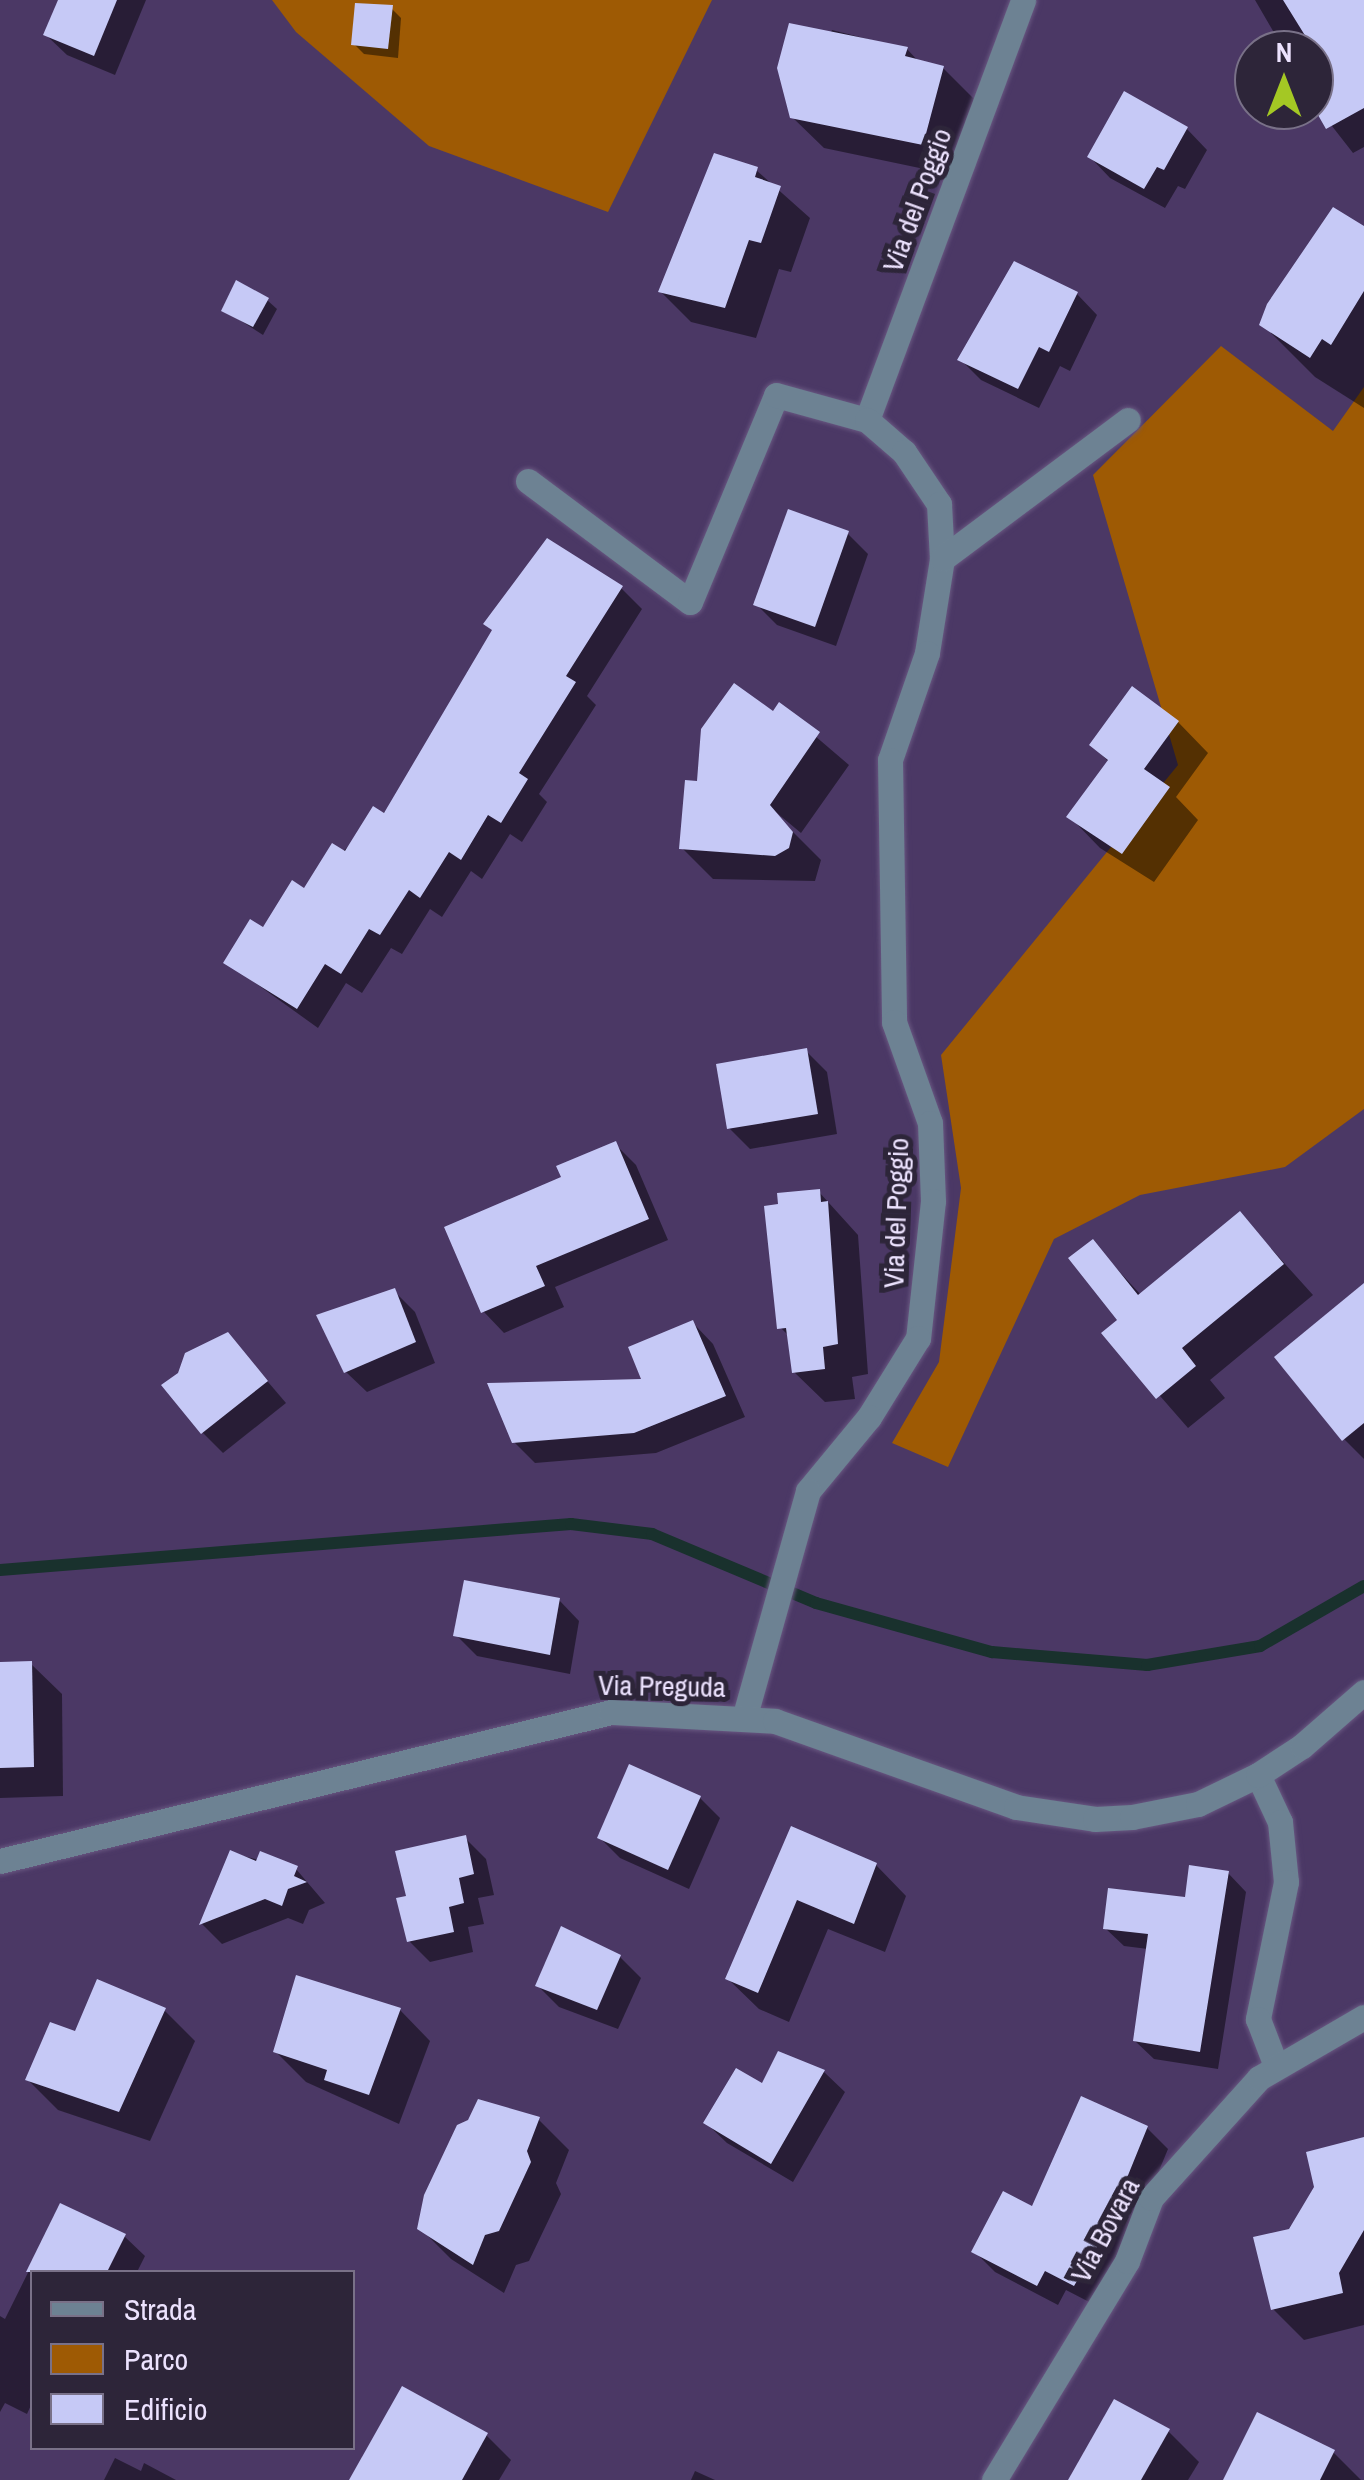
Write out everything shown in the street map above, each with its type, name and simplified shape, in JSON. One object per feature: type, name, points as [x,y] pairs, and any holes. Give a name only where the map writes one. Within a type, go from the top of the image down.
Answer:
[{"type":"street","name":"Via del Poggio","points":[[867,420],[1022,0]]},
{"type":"street","name":"Via del Poggio","points":[[528,481],[690,602],[776,395],[867,420],[904,452],[939,504],[942,559],[926,653],[890,760],[894,1022],[930,1122],[932,1200],[918,1338],[869,1418],[808,1490],[744,1718]]},
{"type":"street","points":[[942,559],[1128,420]]},
{"type":"street","name":"Via Preguda","points":[[0,1861],[442,1758],[592,1713],[744,1718],[808,1730],[989,1799],[1059,1815],[1113,1819],[1164,1812],[1258,1775],[1302,1746],[1364,1692]]},
{"type":"street","points":[[1258,1775],[1280,1822],[1286,1882],[1258,2019],[1276,2066]]},
{"type":"street","name":"Via Bovara","points":[[994,2480],[1127,2261],[1146,2205],[1276,2066],[1364,2016]]},
{"type":"green space","points":[[272,0],[712,0],[608,212],[429,146],[296,32]]},
{"type":"green space","points":[[1221,346],[1333,431],[1364,387],[1364,1109],[1285,1167],[1140,1195],[1054,1239],[948,1467],[892,1443],[939,1362],[961,1188],[941,1055],[1178,765],[1093,475]]},
{"type":"building","points":[[58,0],[117,0],[94,56],[43,35]]},
{"type":"building","points":[[1283,0],[1364,0],[1364,108],[1334,125],[1334,30],[1302,30]]},
{"type":"building","points":[[355,3],[393,5],[388,49],[351,45]]},
{"type":"building","points":[[789,23],[908,47],[905,56],[944,66],[923,145],[790,118],[777,68]]},
{"type":"building","points":[[1124,91],[1188,127],[1164,170],[1157,167],[1144,189],[1087,157]]},
{"type":"building","points":[[714,153],[758,167],[755,177],[781,186],[761,243],[749,240],[725,308],[658,292]]},
{"type":"building","points":[[1333,207],[1364,226],[1364,291],[1331,345],[1322,339],[1310,358],[1259,325],[1267,304]]},
{"type":"building","points":[[1014,261],[1078,292],[1049,352],[1039,347],[1018,389],[957,360]]},
{"type":"building","points":[[236,280],[269,298],[253,327],[221,311]]},
{"type":"building","points":[[788,509],[849,531],[815,627],[753,605]]},
{"type":"building","points":[[547,538],[623,586],[566,676],[576,682],[519,773],[528,779],[501,823],[488,815],[461,860],[449,852],[420,898],[409,890],[380,935],[369,929],[341,974],[325,964],[297,1009],[223,963],[250,919],[263,927],[292,880],[304,888],[332,843],[345,851],[373,806],[384,813],[492,630],[483,624]]},
{"type":"building","points":[[734,683],[773,711],[779,702],[820,732],[770,805],[793,832],[789,848],[775,856],[679,849],[685,780],[697,781],[701,729]]},
{"type":"building","points":[[1132,686],[1179,721],[1144,769],[1170,787],[1122,854],[1066,817],[1108,760],[1089,745]]},
{"type":"building","points":[[807,1048],[818,1114],[727,1129],[716,1064]]},
{"type":"building","points":[[616,1141],[649,1219],[536,1266],[545,1286],[481,1313],[444,1227],[561,1177],[556,1166]]},
{"type":"building","points":[[820,1189],[821,1202],[828,1201],[838,1344],[823,1347],[825,1369],[792,1373],[786,1328],[777,1329],[764,1206],[778,1204],[777,1193]]},
{"type":"building","points":[[1240,1211],[1284,1264],[1182,1348],[1196,1366],[1156,1399],[1101,1333],[1117,1320],[1068,1258],[1093,1239],[1138,1295]]},
{"type":"building","points":[[1364,1283],[1364,1423],[1342,1441],[1274,1357]]},
{"type":"building","points":[[395,1288],[416,1342],[344,1373],[316,1315]]},
{"type":"building","points":[[693,1320],[726,1396],[634,1433],[512,1443],[487,1383],[641,1379],[628,1347]]},
{"type":"building","points":[[228,1332],[268,1381],[201,1434],[161,1385],[178,1373],[185,1353]]},
{"type":"building","points":[[464,1580],[560,1598],[550,1655],[453,1636]]},
{"type":"building","points":[[32,1661],[34,1767],[0,1768],[0,1662]]},
{"type":"building","points":[[629,1764],[701,1796],[668,1870],[597,1838]]},
{"type":"building","points":[[791,1826],[877,1863],[854,1924],[797,1900],[758,1993],[725,1979]]},
{"type":"building","points":[[466,1835],[474,1874],[459,1878],[464,1903],[449,1907],[454,1932],[407,1942],[396,1898],[406,1896],[395,1851]]},
{"type":"building","points":[[230,1850],[256,1861],[260,1851],[298,1866],[294,1876],[307,1882],[288,1889],[282,1906],[265,1899],[199,1925]]},
{"type":"building","points":[[1189,1865],[1229,1871],[1200,2052],[1133,2041],[1148,1934],[1103,1929],[1108,1888],[1185,1897]]},
{"type":"building","points":[[561,1926],[621,1955],[597,2010],[535,1986]]},
{"type":"building","points":[[296,1975],[401,2008],[369,2095],[324,2080],[327,2070],[273,2052]]},
{"type":"building","points":[[97,1979],[166,2008],[119,2112],[25,2080],[50,2022],[75,2031]]},
{"type":"building","points":[[778,2051],[825,2070],[771,2164],[703,2123],[736,2068],[762,2083]]},
{"type":"building","points":[[1081,2096],[1148,2126],[1103,2237],[1074,2286],[1045,2271],[1037,2286],[971,2252],[1003,2191],[1032,2206]]},
{"type":"building","points":[[478,2099],[540,2117],[527,2151],[531,2162],[499,2231],[485,2235],[473,2265],[417,2229],[424,2195],[457,2125],[468,2120]]},
{"type":"building","points":[[1364,2137],[1364,2230],[1339,2273],[1343,2293],[1271,2310],[1253,2237],[1289,2229],[1314,2187],[1306,2152]]},
{"type":"building","points":[[60,2203],[126,2234],[108,2270],[26,2272]]},
{"type":"building","points":[[402,2386],[488,2433],[462,2480],[349,2480]]},
{"type":"building","points":[[1114,2399],[1170,2429],[1141,2480],[1068,2480]]},
{"type":"building","points":[[1257,2412],[1335,2450],[1320,2480],[1223,2480]]},
{"type":"waterway","points":[[0,1570],[571,1524],[652,1534],[816,1603],[992,1652],[1147,1665],[1260,1646],[1364,1586]]}]
